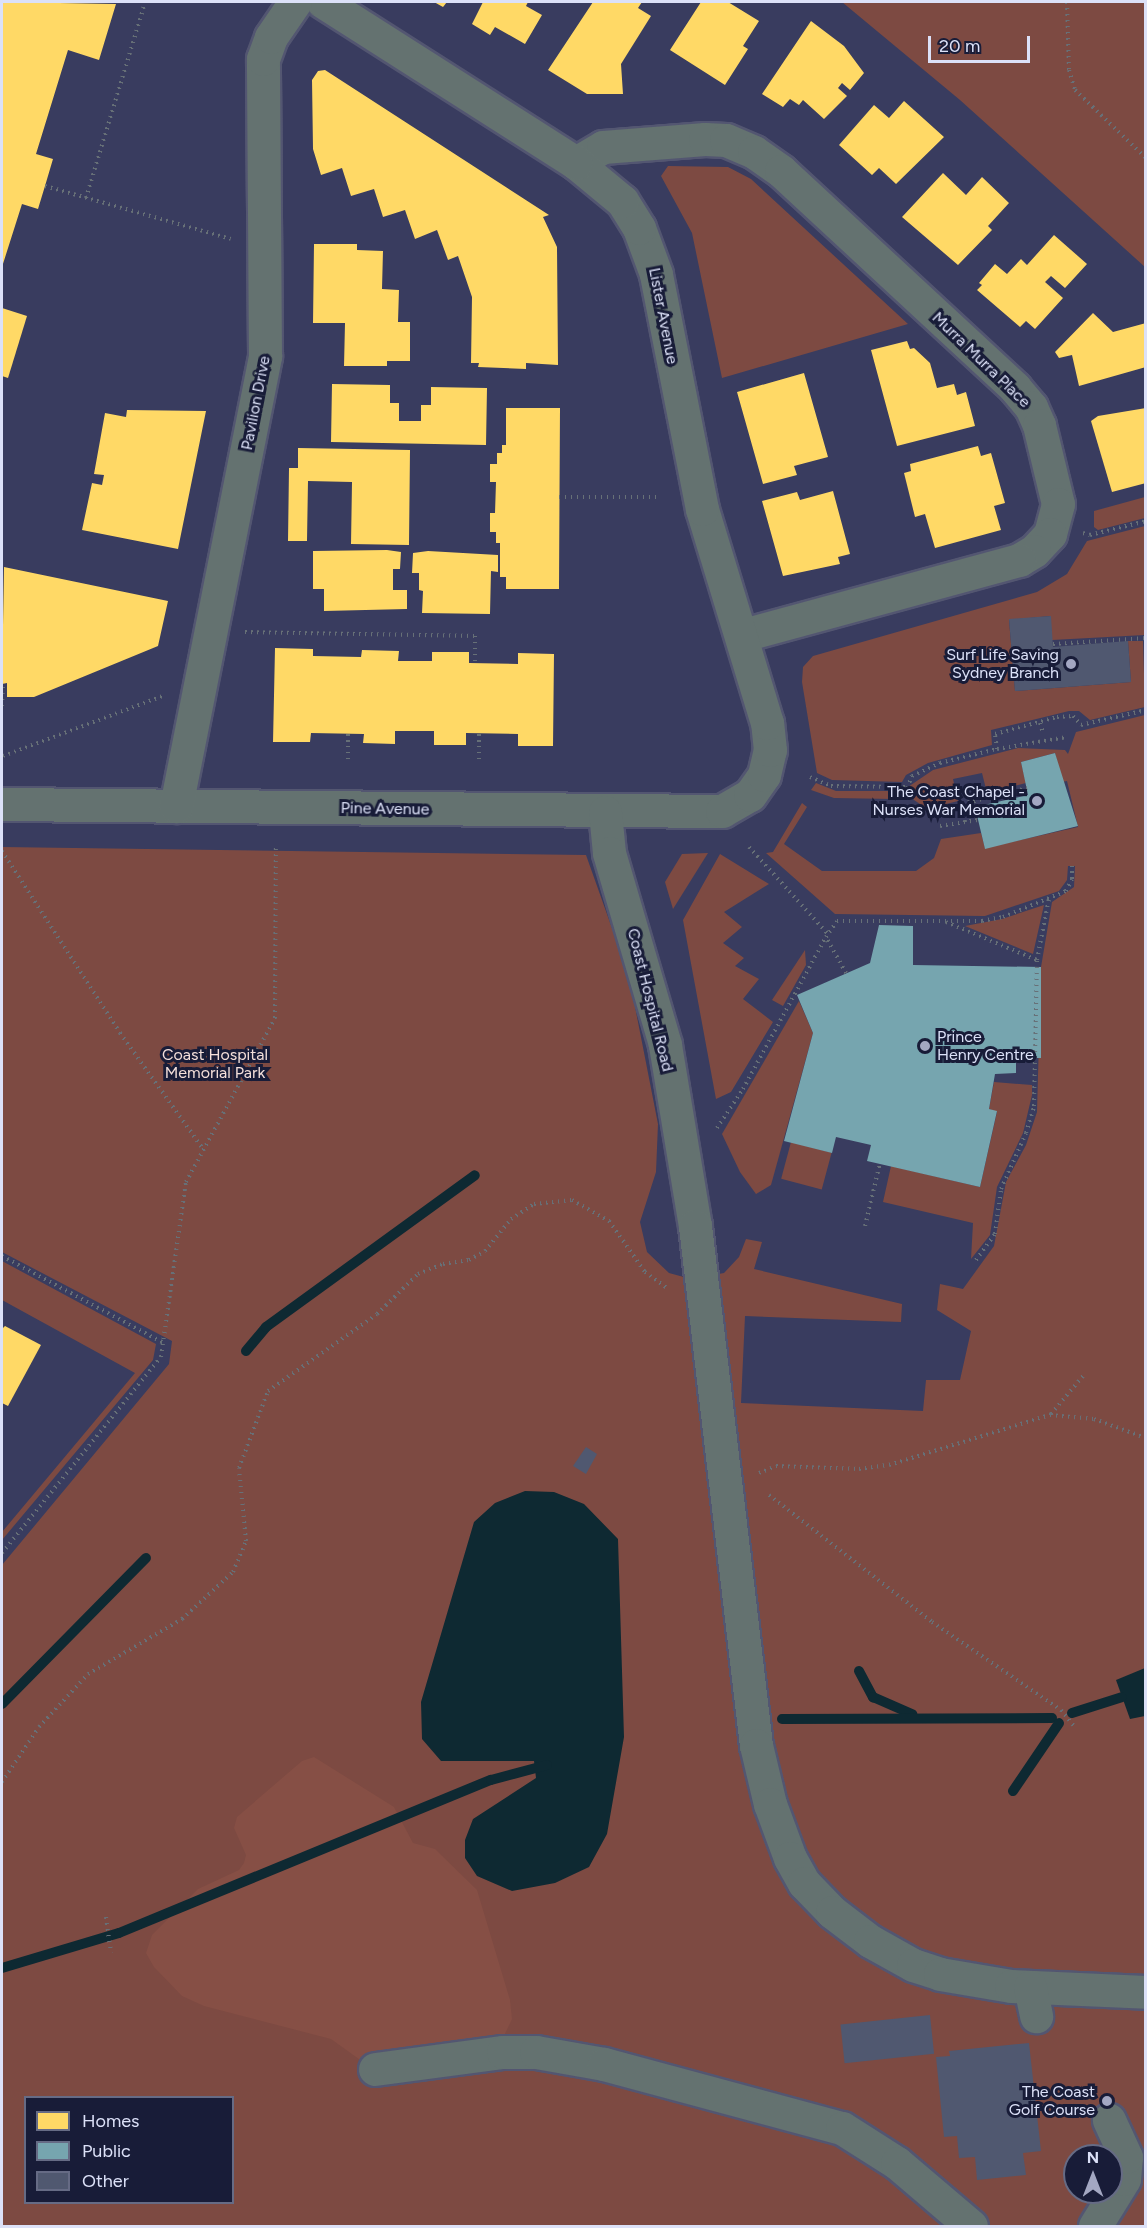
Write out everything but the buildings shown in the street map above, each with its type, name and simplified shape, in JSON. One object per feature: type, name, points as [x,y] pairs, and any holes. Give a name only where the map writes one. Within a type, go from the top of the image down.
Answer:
[{"type":"street","name":"Pavilion Drive","points":[[176,806],[265,356],[263,59],[271,37],[296,2]]},
{"type":"street","name":"Lister Avenue","points":[[323,2],[576,163],[625,206],[652,260],[697,485],[742,635],[770,741],[768,765],[759,784]]},
{"type":"street","name":"Murra Murra Place","points":[[576,163],[603,147],[705,139],[726,140],[754,152],[781,171],[1015,388],[1031,407],[1039,425],[1058,504],[1050,534],[1034,551],[1008,563],[742,635]]},
{"type":"street","name":"Pine Avenue","points":[[2,804],[605,812],[726,810],[759,784]]},
{"type":"street","name":"Coast Hospital Road","points":[[605,812],[609,853],[665,1045],[695,1226],[756,1745],[770,1804],[786,1850],[818,1898],[891,1955],[940,1974],[1033,2002],[1146,1992]]},
{"type":"street","points":[[375,2069],[503,2052],[536,2052],[604,2064],[842,2128],[897,2163],[971,2226]]},
{"type":"street","points":[[1095,2226],[1124,2179],[1126,2157],[1109,2120]]},
{"type":"path","points":[[86,198],[145,2]]},
{"type":"path","points":[[1067,2],[1069,70],[1075,90],[1146,158]]},
{"type":"path","points":[[45,186],[238,241]]},
{"type":"path","points":[[559,497],[658,497]]},
{"type":"path","points":[[1083,532],[1090,535],[1146,521]]},
{"type":"path","points":[[238,632],[476,636],[476,663]]},
{"type":"path","points":[[1053,644],[1146,638]]},
{"type":"path","points":[[2,706],[3,684]]},
{"type":"path","points":[[3,756],[174,692]]},
{"type":"path","points":[[997,749],[995,734],[1070,716],[1081,725],[1146,710]]},
{"type":"path","points":[[1040,723],[1043,733]]},
{"type":"path","points":[[348,734],[348,759]]},
{"type":"path","points":[[479,734],[479,760]]},
{"type":"path","points":[[903,799],[905,787],[912,777],[940,764],[997,749],[1067,737]]},
{"type":"path","points":[[810,777],[831,786],[905,787]]},
{"type":"path","points":[[965,822],[962,804],[1027,788]]},
{"type":"path","points":[[940,826],[978,820]]},
{"type":"path","points":[[749,847],[827,935],[846,973]]},
{"type":"path","points":[[2,1552],[158,1364],[163,1342],[183,1190],[275,1018],[276,848]]},
{"type":"path","points":[[2,851],[120,1034],[203,1149]]},
{"type":"path","points":[[717,1128],[743,1089],[832,924],[845,920],[942,921],[1003,917],[1049,898],[1070,885],[1072,866]]},
{"type":"path","points":[[976,1260],[995,1234],[1000,1189],[1024,1139],[1034,1106],[1037,960],[1049,898]]},
{"type":"path","points":[[942,921],[1037,960]]},
{"type":"path","points":[[865,1226],[880,1163]]},
{"type":"path","points":[[2,1782],[39,1727],[88,1674],[182,1619],[233,1572],[246,1541],[239,1468],[268,1391],[369,1320],[418,1274],[443,1264],[469,1260],[485,1251],[511,1219],[534,1204],[572,1200],[593,1209],[613,1225],[645,1272],[674,1294]]},
{"type":"path","points":[[2,1256],[163,1342]]},
{"type":"path","points":[[1050,1415],[1083,1376]]},
{"type":"path","points":[[759,1473],[776,1466],[859,1469],[890,1465],[1050,1415],[1094,1419],[1146,1438]]},
{"type":"path","points":[[769,1495],[932,1622],[1060,1710],[1074,1726]]},
{"type":"path","points":[[106,1917],[111,1953]]},
{"type":"green space","points":[[842,2],[1145,2],[1145,267],[960,100]]},
{"type":"green space","points":[[668,166],[728,167],[751,179],[908,324],[722,378],[692,233],[661,176]]},
{"type":"green space","points":[[1145,497],[1145,518],[1098,530],[1094,527],[1094,511]]},
{"type":"green space","points":[[1145,526],[1145,635],[1052,640],[1050,616],[1009,620],[1015,691],[1131,682],[1128,641],[1143,641],[1145,707],[1090,720],[1079,711],[1069,711],[991,730],[992,745],[928,763],[906,775],[902,782],[832,780],[817,773],[802,682],[803,667],[813,656],[1037,592],[1067,574],[1087,541]]},
{"type":"green space","name":"Coast Hospital Memorial Park","points":[[1145,715],[1145,2226],[2,2226],[2,1565],[169,1364],[172,1341],[2,1252],[2,847],[586,855],[629,976],[658,1124],[656,1172],[640,1222],[647,1252],[669,1273],[691,1279],[724,1273],[739,1257],[746,1239],[762,1242],[754,1269],[902,1304],[901,1322],[745,1316],[741,1403],[923,1411],[926,1380],[960,1380],[971,1331],[937,1310],[940,1284],[963,1289],[994,1246],[1006,1182],[1026,1145],[1037,1112],[1041,967],[1052,902],[1074,887],[1075,866],[1068,866],[1067,880],[1059,891],[985,916],[835,914],[766,853],[773,852],[802,803],[807,807],[784,844],[822,871],[916,871],[934,858],[941,839],[981,833],[985,848],[1078,827],[1067,781],[1062,782],[1055,753],[1021,762],[1026,783],[987,793],[982,773],[953,779],[958,801],[938,806],[940,813],[935,814],[914,800],[908,787],[933,770],[1018,748],[1065,750],[1068,754],[1076,732]]},
{"type":"green space","points":[[816,783],[836,791],[899,791],[894,799],[834,798],[811,790]]},
{"type":"green space","points":[[708,853],[673,909],[665,882],[682,854]]},
{"type":"green space","points":[[720,854],[769,884],[724,912],[742,927],[723,943],[744,958],[735,966],[759,979],[743,999],[773,1022],[731,1092],[716,1099],[683,920]]},
{"type":"green space","points":[[1044,905],[1033,954],[965,926],[1002,919]]},
{"type":"green space","points":[[805,950],[806,965],[783,1006],[772,1000]]},
{"type":"green space","points":[[799,1001],[813,1033],[771,1185],[756,1194],[740,1172],[722,1134]]},
{"type":"green space","points":[[994,1082],[1032,1085],[1032,1095],[1023,1133],[997,1187],[990,1235],[971,1259],[973,1223],[883,1202],[891,1166],[980,1187],[997,1112],[989,1109]]},
{"type":"green space","points":[[791,1142],[832,1153],[822,1190],[781,1179]]},
{"type":"green space","points":[[2,1261],[156,1344],[153,1360],[2,1540],[2,1532],[135,1373],[2,1300]]},
{"type":"shaded area","points":[[314,1757],[394,1807],[413,1843],[435,1849],[477,1890],[510,2000],[512,2019],[502,2040],[363,2062],[331,2039],[204,2006],[182,1996],[154,1967],[146,1953],[152,1935],[198,1889],[239,1870],[244,1863],[246,1855],[234,1828],[237,1817],[302,1761]]},
{"type":"water","points":[[525,1491],[554,1492],[584,1504],[618,1539],[624,1737],[607,1834],[589,1867],[555,1883],[512,1891],[477,1876],[465,1858],[465,1840],[473,1819],[536,1778],[534,1761],[441,1761],[422,1739],[421,1702],[474,1522],[495,1503]]},
{"type":"water","points":[[1145,1668],[1145,1716],[1130,1719],[1116,1680]]},
{"type":"waterway","points":[[246,1351],[266,1327],[475,1175]]},
{"type":"waterway","points":[[2,1704],[146,1558]]},
{"type":"waterway","points":[[859,1671],[873,1697],[912,1714]]},
{"type":"waterway","points":[[1072,1713],[1122,1697]]},
{"type":"waterway","points":[[782,1719],[1052,1718]]},
{"type":"waterway","points":[[1013,1791],[1059,1723]]},
{"type":"waterway","points":[[2,1968],[119,1933],[491,1780],[547,1765]]},
{"type":"place","name":"Surf Life Saving Sydney Branch","points":[[1071,664]]},
{"type":"place","name":"The Coast Chapel - Nurses War Memorial","points":[[1037,801]]},
{"type":"place","name":"Prince Henry Centre","points":[[925,1046]]},
{"type":"place","name":"The Coast Golf Course","points":[[1107,2101]]}]
